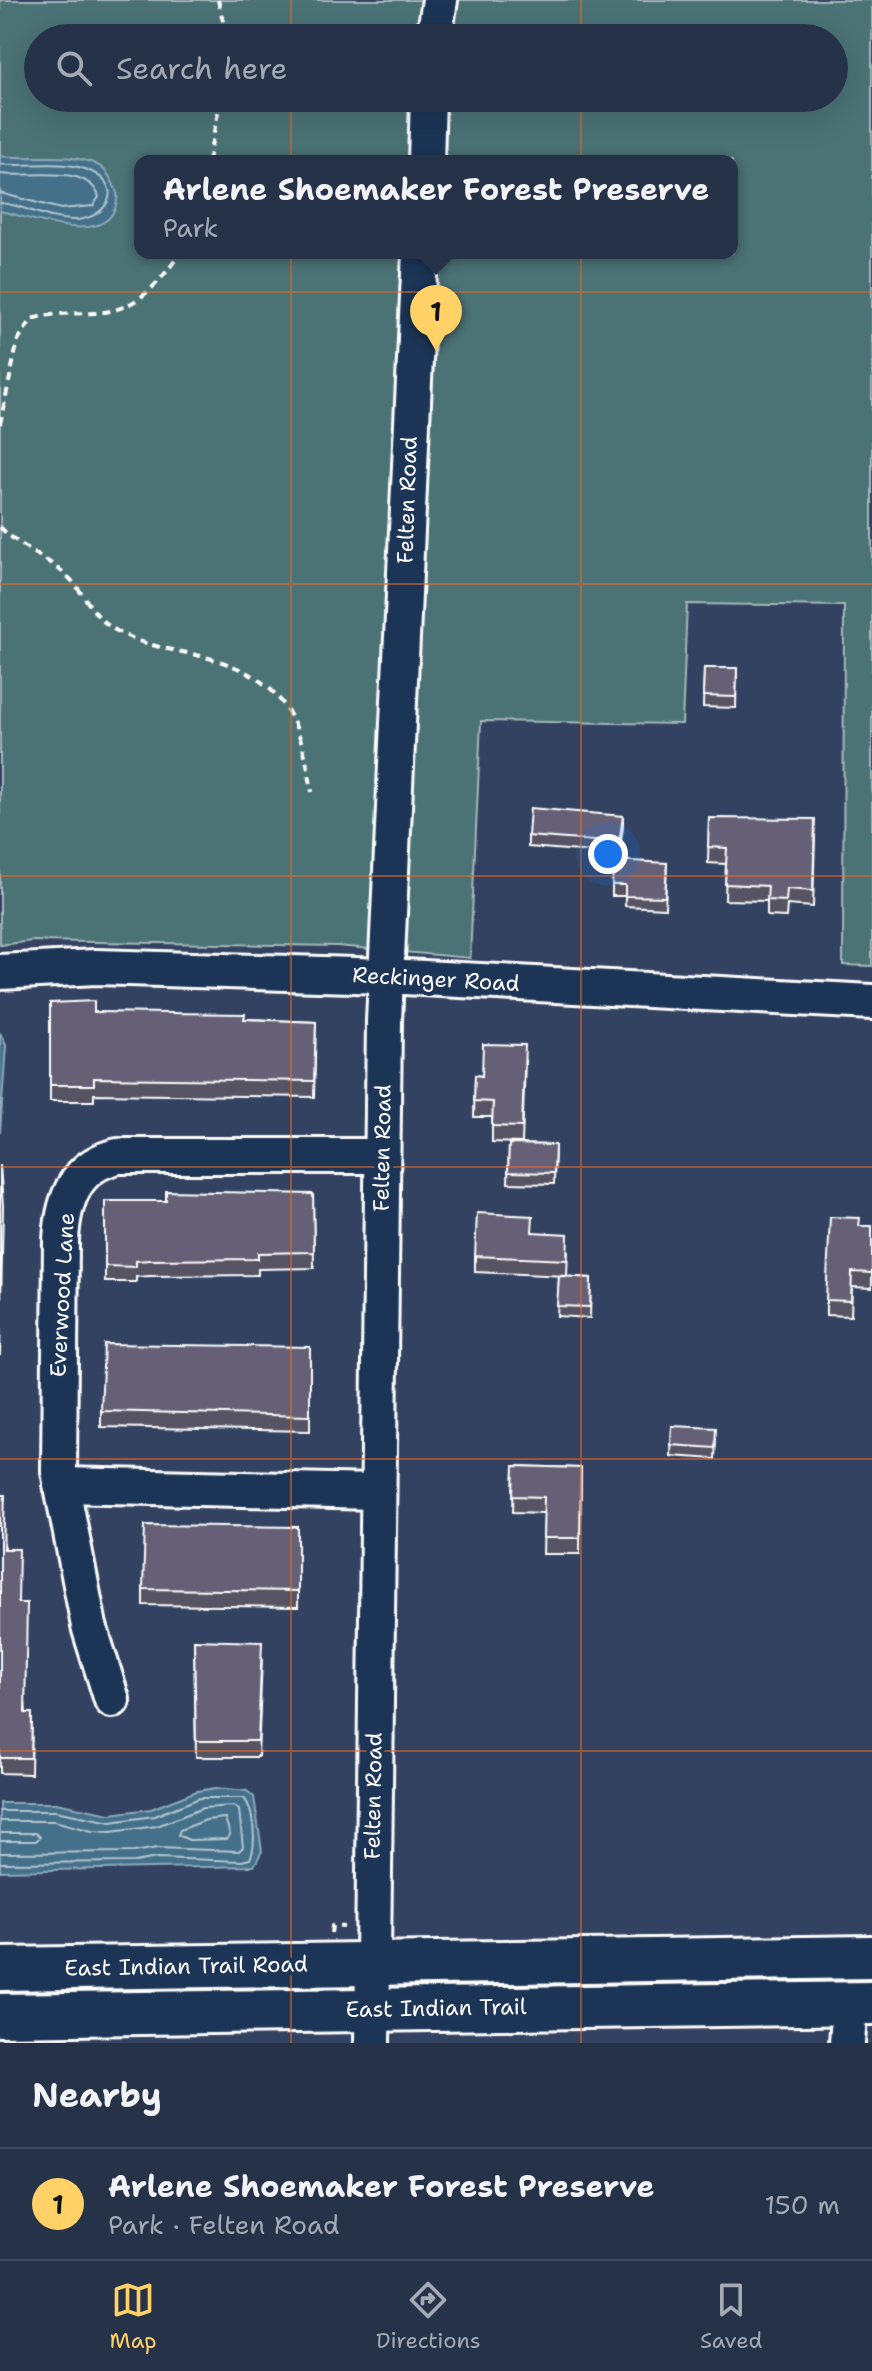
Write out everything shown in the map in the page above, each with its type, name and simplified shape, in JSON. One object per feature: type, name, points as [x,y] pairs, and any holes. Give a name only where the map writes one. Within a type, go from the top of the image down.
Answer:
[{"type":"main road","name":"East Indian Trail","points":[[371,1964],[872,1957]]},
{"type":"main road","name":"East Indian Trail Road","points":[[0,1969],[371,1964]]},
{"type":"main road","name":"East Indian Trail","points":[[0,2015],[372,2026],[856,2016]]},
{"type":"street","points":[[436,24],[440,0]]},
{"type":"street","points":[[426,155],[428,112]]},
{"type":"street","name":"Felten Road","points":[[372,2026],[376,1492],[386,976],[420,259]]},
{"type":"street","name":"Reckinger Road","points":[[0,972],[96,967],[386,976],[872,1002]]},
{"type":"street","name":"Everwood Lane","points":[[112,1700],[89,1626],[56,1447],[62,1215],[78,1177],[104,1159],[142,1153],[382,1156]]},
{"type":"street","points":[[61,1485],[376,1492]]},
{"type":"path","points":[[218,0],[224,24]]},
{"type":"path","points":[[209,155],[218,112]]},
{"type":"path","points":[[0,424],[18,340],[32,319],[66,311],[97,313],[130,304],[147,295],[175,259]]},
{"type":"path","points":[[0,527],[72,582],[104,622],[117,632],[144,643],[218,660],[264,682],[281,696],[307,754],[312,792]]},
{"type":"green space","points":[[0,0],[872,0],[872,966],[843,965],[844,606],[687,604],[682,724],[481,721],[470,958],[337,946],[32,941],[0,945]]},
{"type":"green space","points":[[872,1971],[872,1988],[595,1987],[753,1974]]},
{"type":"green space","points":[[0,1984],[155,1986],[0,2000]]},
{"type":"water","points":[[0,156],[70,158],[98,165],[112,181],[117,195],[115,208],[107,220],[95,226],[80,227],[44,223],[0,211]]},
{"type":"water","points":[[0,1033],[6,1045],[0,1132]]},
{"type":"water","points":[[216,1788],[247,1791],[254,1797],[262,1851],[254,1866],[0,1871],[0,1803],[56,1803],[110,1814],[151,1809],[197,1791]]},
{"type":"building","points":[[704,668],[737,668],[736,697],[703,696]]},
{"type":"building","points":[[530,808],[623,816],[619,843],[528,836]]},
{"type":"building","points":[[709,818],[815,819],[813,891],[787,889],[786,901],[767,900],[768,886],[725,884],[727,848],[708,847]]},
{"type":"building","points":[[614,860],[667,863],[665,897],[625,896],[625,885],[612,885]]},
{"type":"building","points":[[94,1001],[94,1012],[245,1014],[244,1019],[316,1022],[314,1081],[94,1078],[94,1085],[50,1085],[50,1003]]},
{"type":"building","points":[[483,1044],[525,1045],[522,1127],[492,1126],[493,1102],[474,1101],[475,1075],[482,1076]]},
{"type":"building","points":[[509,1144],[555,1145],[554,1173],[508,1172]]},
{"type":"building","points":[[0,1165],[3,1206],[0,1356]]},
{"type":"building","points":[[166,1191],[313,1194],[314,1252],[258,1253],[258,1259],[150,1260],[136,1261],[136,1267],[105,1266],[105,1201],[166,1201]]},
{"type":"building","points":[[477,1213],[533,1216],[532,1232],[568,1234],[567,1260],[475,1256]]},
{"type":"building","points":[[830,1217],[860,1218],[859,1226],[872,1226],[872,1273],[852,1272],[851,1301],[826,1300]]},
{"type":"building","points":[[559,1276],[591,1278],[590,1307],[557,1306]]},
{"type":"building","points":[[104,1344],[310,1347],[310,1416],[101,1411]]},
{"type":"building","points":[[672,1426],[716,1428],[715,1448],[671,1445]]},
{"type":"building","points":[[514,1466],[581,1468],[580,1538],[543,1538],[544,1497],[513,1496]]},
{"type":"building","points":[[0,1495],[5,1495],[3,1549],[19,1549],[18,1603],[27,1603],[25,1713],[32,1713],[31,1758],[0,1758]]},
{"type":"building","points":[[145,1525],[298,1527],[298,1591],[143,1589]]},
{"type":"building","points":[[194,1640],[262,1642],[258,1741],[196,1741]]},
{"type":"place","name":"Arlene Shoemaker Forest Preserve","points":[[436,351]]}]
